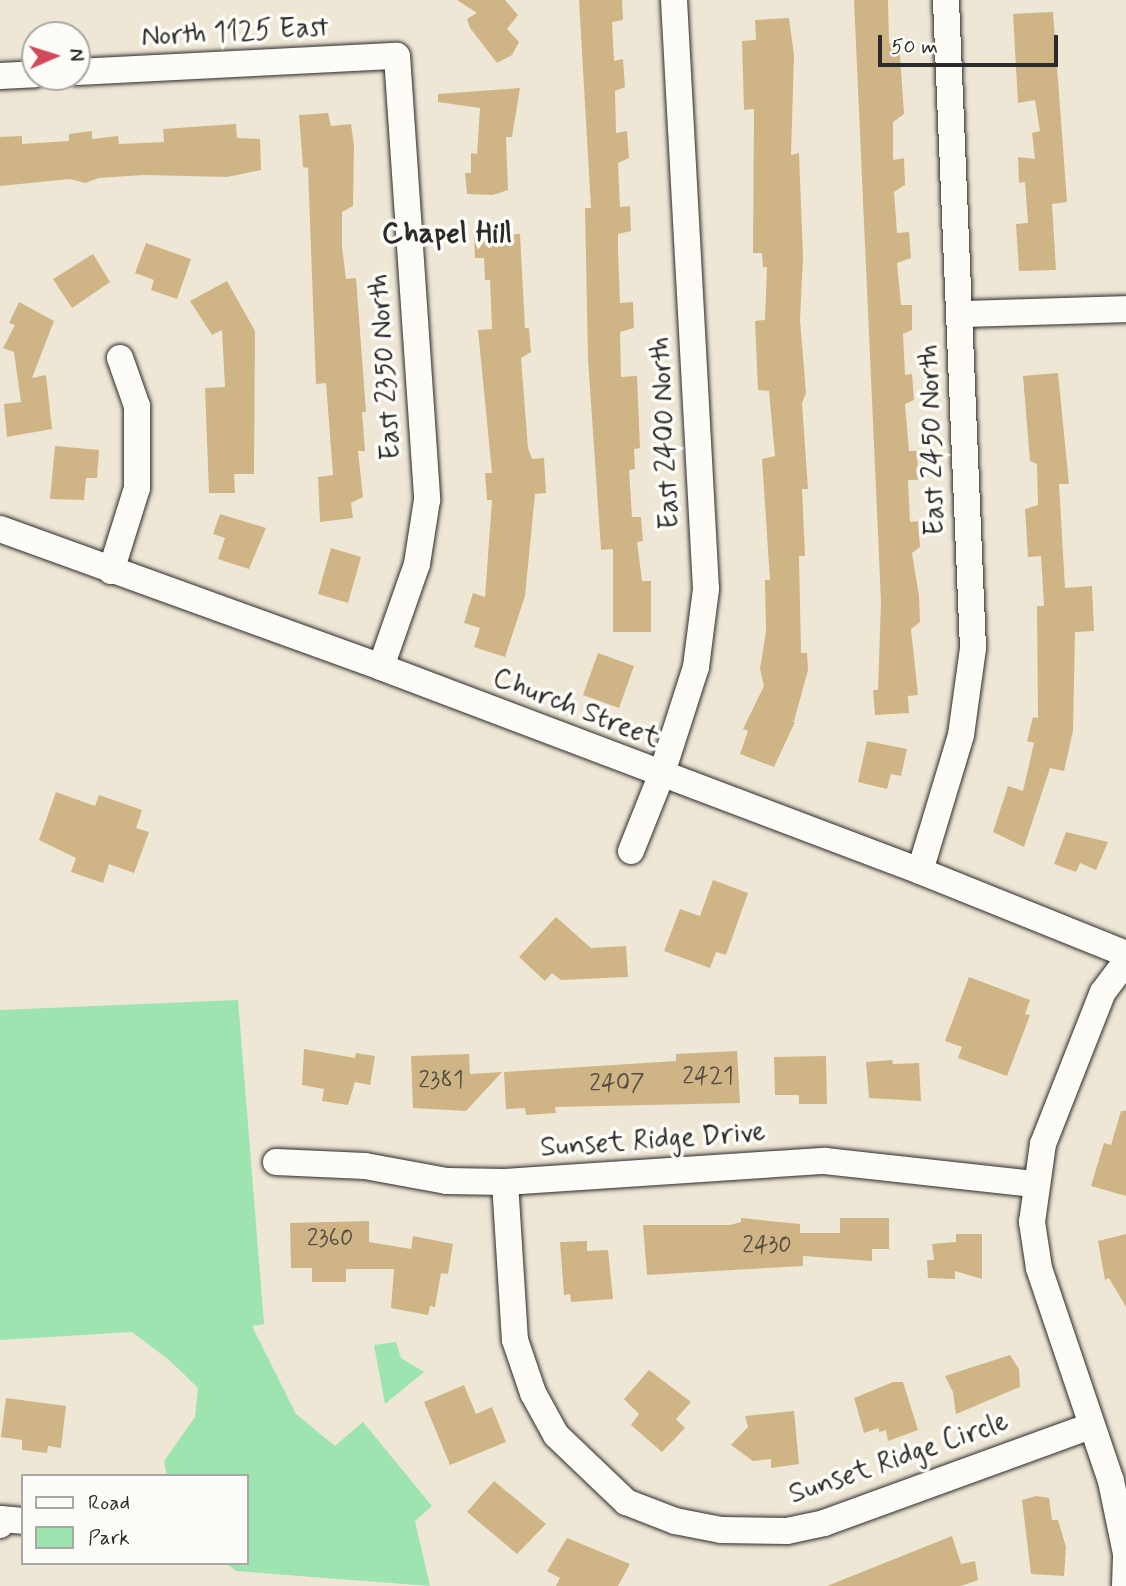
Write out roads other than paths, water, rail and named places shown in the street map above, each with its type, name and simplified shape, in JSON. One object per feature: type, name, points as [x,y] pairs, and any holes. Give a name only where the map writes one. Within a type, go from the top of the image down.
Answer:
[{"type":"street","name":"East 2400 North","points":[[631,851],[661,776],[696,667],[706,589],[674,0]]},
{"type":"street","name":"East 2450 North","points":[[920,871],[961,736],[973,648],[946,0]]},
{"type":"street","name":"North 1125 East","points":[[91,71],[397,56]]},
{"type":"street","name":"East 2350 North","points":[[382,667],[417,564],[427,500],[397,56]]},
{"type":"street","points":[[0,76],[21,75]]},
{"type":"street","points":[[960,314],[1126,309]]},
{"type":"street","points":[[111,572],[137,488],[137,406],[120,358]]},
{"type":"street","name":"Church Street","points":[[0,529],[111,572],[382,667],[661,776],[920,871],[1126,954]]},
{"type":"street","points":[[1125,1586],[1126,1554],[1111,1481],[1039,1268],[1032,1222],[1034,1185],[1043,1144],[1102,992],[1126,961]]},
{"type":"street","name":"Sunset Ridge Drive","points":[[276,1162],[321,1162],[414,1178],[505,1182],[825,1161],[1034,1185]]},
{"type":"street","name":"Sunset Ridge Circle","points":[[505,1182],[514,1340],[533,1393],[556,1435],[626,1502],[675,1521],[721,1530],[787,1531],[824,1523],[1091,1426]]},
{"type":"street","points":[[0,1525],[1,1518],[21,1521]]},
{"type":"district","name":"Chapel Hill","points":[[447,234]]}]
